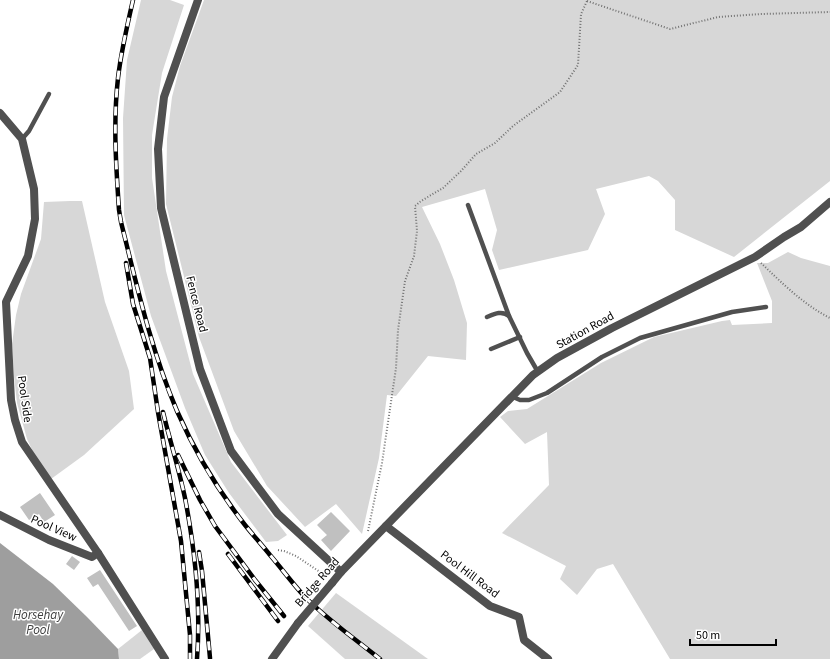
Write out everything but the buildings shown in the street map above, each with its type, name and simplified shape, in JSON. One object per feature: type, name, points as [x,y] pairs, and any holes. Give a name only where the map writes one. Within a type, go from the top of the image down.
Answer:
[{"type":"street","name":"Fence Road","points":[[198,0],[164,97],[158,149],[161,208],[200,370],[231,451],[278,514],[340,572]]},
{"type":"street","name":"Pool Side","points":[[0,113],[22,139],[34,189],[35,219],[28,256],[6,302],[11,400],[15,420],[22,442],[98,554],[165,659]]},
{"type":"street","name":"Station Road","points":[[386,526],[533,375],[557,358],[612,328],[755,257],[801,227],[830,202]]},
{"type":"street","name":"Pool View","points":[[0,515],[49,540],[92,557],[98,554]]},
{"type":"street","name":"Bridge Road","points":[[272,659],[298,623],[340,572],[386,526]]},
{"type":"street","name":"Pool Hill Road","points":[[386,526],[490,606],[518,617],[524,640],[548,659]]},
{"type":"lane","points":[[22,139],[29,131],[49,94]]},
{"type":"lane","points":[[468,205],[509,316],[538,372]]},
{"type":"lane","points":[[513,396],[520,400],[529,400],[547,393],[602,357],[640,338],[732,312],[766,307]]},
{"type":"lane","points":[[487,317],[498,313],[506,313],[509,316]]},
{"type":"lane","points":[[491,349],[520,337]]},
{"type":"path","points":[[364,549],[382,463],[396,368],[398,330],[405,281],[414,256],[417,231],[415,206],[443,188],[476,154],[495,143],[513,126],[560,92],[578,65],[581,14],[586,0],[670,29],[718,17],[830,12]]},
{"type":"path","points":[[760,263],[802,300],[830,318]]},
{"type":"path","points":[[278,550],[296,556],[324,575],[332,583]]},
{"type":"shaded area","points":[[141,0],[170,0],[184,5],[162,73],[152,135],[152,178],[166,271],[193,374],[231,462],[287,535],[278,541],[266,542],[229,493],[205,455],[185,408],[151,316],[124,215],[123,118],[127,60]]},
{"type":"shaded area","points":[[204,0],[830,0],[830,181],[734,257],[675,230],[675,200],[658,181],[649,176],[596,189],[605,214],[588,250],[499,270],[492,250],[497,230],[485,189],[422,207],[440,244],[454,280],[467,323],[466,360],[428,356],[396,396],[387,395],[379,458],[362,534],[336,504],[305,527],[267,486],[234,431],[199,337],[166,204],[167,139],[172,97],[180,66]]},
{"type":"shaded area","points":[[82,201],[105,302],[129,371],[134,409],[84,455],[51,479],[36,458],[27,439],[17,403],[12,344],[16,315],[21,294],[41,239],[44,202]]},
{"type":"shaded area","points":[[788,252],[801,258],[830,266],[830,659],[670,659],[613,564],[597,569],[577,595],[560,579],[566,566],[502,533],[549,485],[547,432],[525,444],[500,417],[508,411],[527,409],[601,363],[654,337],[730,320],[732,325],[772,323],[772,301],[757,263],[768,263]]},
{"type":"shaded area","points":[[336,593],[428,659],[345,659],[308,626]]},
{"type":"shaded area","points":[[142,630],[154,649],[140,659],[119,659],[118,649]]},
{"type":"water","name":"Horsehay Pool","points":[[0,543],[53,584],[87,617],[118,649],[119,659],[0,659]]},
{"type":"railway","points":[[133,0],[126,29],[116,94],[116,144],[119,210],[145,318],[168,388],[177,411],[199,456],[225,498],[245,525],[305,597],[332,621],[380,659]]},
{"type":"railway","points":[[126,263],[133,304],[150,358],[181,541],[190,635],[190,659]]},
{"type":"railway","points":[[163,412],[183,487],[192,538],[198,598],[197,659]]},
{"type":"railway","points":[[178,455],[200,500],[215,526],[284,616]]},
{"type":"railway","points":[[199,552],[210,658]]},
{"type":"railway","points":[[228,554],[278,621]]}]
